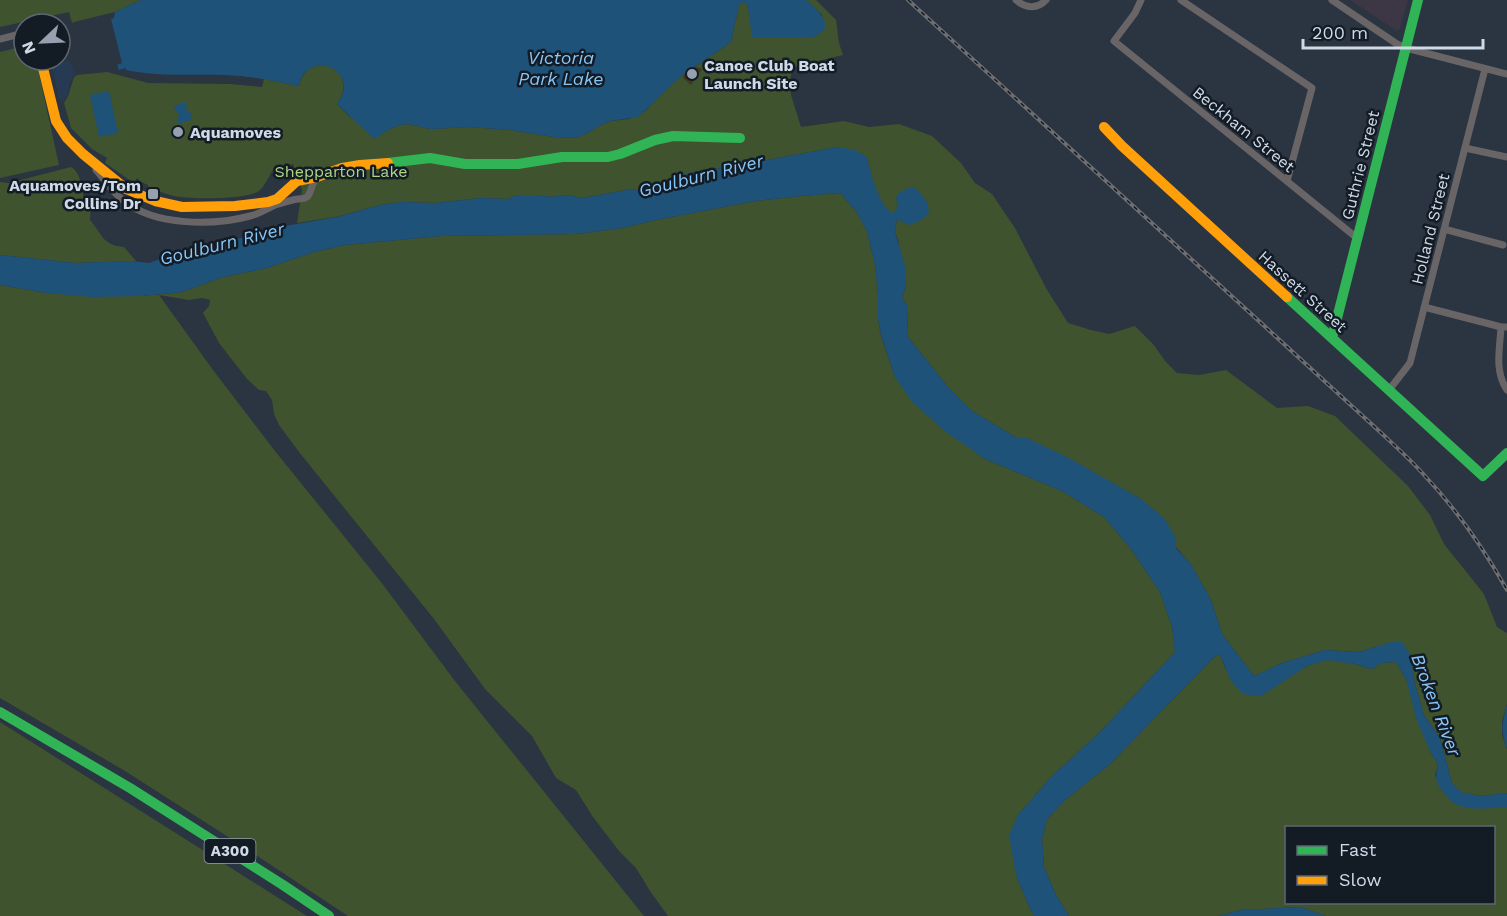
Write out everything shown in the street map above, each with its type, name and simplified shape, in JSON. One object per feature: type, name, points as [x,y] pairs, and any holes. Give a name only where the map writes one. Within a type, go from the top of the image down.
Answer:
[{"type":"main road","name":"Guthrie Street","points":[[1332,338],[1418,0]]},
{"type":"main road","points":[[45,72],[56,121],[67,138],[126,189],[170,205],[209,207],[268,202],[327,172],[354,166],[425,158],[465,164],[518,165],[562,157],[608,157],[673,136],[740,138]]},
{"type":"main road","name":"Hassett Street","points":[[1104,127],[1483,476],[1507,453]]},
{"type":"main road","name":"A300","points":[[0,712],[130,788],[328,916]]},
{"type":"street","points":[[1016,0],[1028,7],[1044,2]]},
{"type":"street","name":"Beckham Street","points":[[1141,0],[1135,13],[1114,41],[1357,238]]},
{"type":"street","points":[[1181,0],[1312,88],[1287,181]]},
{"type":"street","points":[[1332,0],[1406,48],[1507,74]]},
{"type":"street","name":"Holland Street","points":[[1389,390],[1410,363],[1485,69]]},
{"type":"street","points":[[1465,148],[1507,157]]},
{"type":"street","points":[[83,154],[123,201],[143,212],[169,219],[185,222],[223,221],[250,216],[275,205],[305,198],[308,196],[302,185],[294,195],[299,198]]},
{"type":"street","points":[[1444,229],[1503,245]]},
{"type":"street","points":[[1424,307],[1504,327],[1498,368],[1507,390]]},
{"type":"shaded area","points":[[1350,0],[1408,0],[1400,29],[1397,31]]},
{"type":"shaded area","points":[[72,66],[75,74],[70,81],[67,96],[63,102],[59,98],[53,72],[72,72]]},
{"type":"green space","points":[[0,0],[141,0],[115,12],[72,23],[72,12],[12,12],[12,24],[0,27]]},
{"type":"green space","name":"Shepparton Lake","points":[[806,0],[816,0],[836,20],[843,55],[794,67],[789,82],[801,127],[844,121],[869,127],[899,124],[932,136],[961,163],[975,183],[992,194],[1015,228],[1046,288],[1068,323],[1109,334],[1135,326],[1177,373],[1199,375],[1226,370],[1277,408],[1308,406],[1335,416],[1408,486],[1430,515],[1444,544],[1484,594],[1497,627],[1507,633],[1507,704],[1502,721],[1502,735],[1507,749],[1507,793],[1481,796],[1460,792],[1452,783],[1440,738],[1424,715],[1415,684],[1410,654],[1375,647],[1359,652],[1325,650],[1282,663],[1254,676],[1222,634],[1211,600],[1190,563],[1141,499],[1028,439],[1017,438],[972,411],[948,387],[908,337],[907,305],[902,299],[906,285],[895,232],[897,219],[909,225],[896,196],[898,207],[893,214],[883,204],[867,157],[837,147],[738,167],[689,173],[647,193],[632,189],[582,198],[566,195],[550,197],[518,195],[507,199],[481,198],[435,203],[401,202],[336,217],[297,223],[302,190],[293,164],[272,171],[261,189],[252,194],[215,198],[170,195],[148,187],[137,178],[134,183],[105,163],[107,158],[92,149],[71,128],[64,103],[74,77],[77,75],[107,72],[148,83],[231,84],[262,87],[264,79],[299,86],[304,74],[312,67],[321,65],[330,67],[343,81],[343,92],[337,104],[349,116],[390,129],[408,124],[431,129],[470,127],[575,138],[610,121],[629,119],[645,111],[680,77],[731,42],[739,5],[743,2],[747,4],[753,37],[813,37],[817,35],[822,15]]},
{"type":"green space","points":[[12,49],[12,72],[39,72],[59,165],[0,178],[0,52]]},
{"type":"green space","points":[[71,167],[79,176],[84,197],[90,208],[90,220],[107,242],[124,247],[136,261],[76,263],[0,255],[0,182],[9,183]]},
{"type":"green space","points":[[840,193],[856,211],[867,231],[875,265],[881,336],[895,377],[985,459],[1062,491],[1104,517],[1131,549],[1160,592],[1172,627],[1175,652],[1100,732],[1051,777],[1018,815],[1016,875],[1035,916],[668,916],[636,868],[619,851],[576,790],[556,778],[532,736],[485,689],[434,619],[299,452],[279,425],[274,414],[272,400],[266,391],[259,390],[247,379],[219,343],[203,313],[209,306],[210,300],[202,298],[189,300],[159,295],[275,451],[381,582],[455,681],[644,916],[348,916],[125,771],[0,698],[0,285],[47,293],[141,296],[182,292],[223,277],[267,268],[314,252],[345,245],[441,236],[576,234],[622,228],[755,201]]},
{"type":"green space","points":[[1220,655],[1225,668],[1260,696],[1309,665],[1326,660],[1337,660],[1372,669],[1381,663],[1396,662],[1406,679],[1431,753],[1438,764],[1435,776],[1470,808],[1507,807],[1507,916],[1326,916],[1300,907],[1241,910],[1218,916],[1069,916],[1056,895],[1044,867],[1042,839],[1047,819],[1065,800],[1109,765],[1214,657]]},
{"type":"green space","points":[[0,722],[307,916],[0,916]]},
{"type":"sand","name":"Canoe Club Boat Launch Site","points":[[692,62],[696,67],[702,69],[691,85],[683,78]]},
{"type":"water","name":"Victoria Park Lake","points":[[141,0],[806,0],[820,13],[825,24],[821,33],[813,37],[752,37],[747,4],[743,2],[739,5],[731,42],[680,77],[638,117],[610,121],[575,138],[470,127],[431,129],[408,124],[390,129],[374,139],[337,104],[343,92],[343,81],[338,73],[330,68],[321,66],[312,68],[304,74],[299,86],[234,76],[151,74],[126,70],[126,68],[119,70],[117,65],[122,63],[111,19],[114,18],[115,12]]},
{"type":"water","points":[[109,91],[118,133],[99,137],[90,95]]},
{"type":"water","points":[[184,102],[187,103],[186,109],[192,118],[179,124],[177,122],[179,115],[174,108]]},
{"type":"water","name":"Goulburn River","points":[[837,147],[855,150],[867,157],[879,196],[883,204],[893,213],[898,207],[896,196],[905,189],[915,187],[927,202],[929,213],[920,221],[909,225],[897,219],[895,232],[905,266],[906,285],[902,299],[907,305],[908,337],[948,387],[972,411],[1017,438],[1027,438],[1069,458],[1141,499],[1164,518],[1176,538],[1176,548],[1190,563],[1211,600],[1222,634],[1254,676],[1282,663],[1325,650],[1359,652],[1391,642],[1402,642],[1410,654],[1415,684],[1424,715],[1440,738],[1452,783],[1461,792],[1481,796],[1507,793],[1507,807],[1463,807],[1451,801],[1442,790],[1436,774],[1438,764],[1417,721],[1406,679],[1396,662],[1381,663],[1372,669],[1327,660],[1307,666],[1261,696],[1243,694],[1231,681],[1220,655],[1214,657],[1109,765],[1065,800],[1047,819],[1042,839],[1044,867],[1056,895],[1069,916],[1035,916],[1016,875],[1009,835],[1018,815],[1051,777],[1100,732],[1175,652],[1172,627],[1160,592],[1131,549],[1104,517],[1062,491],[985,459],[946,432],[912,402],[895,377],[881,335],[875,265],[867,231],[856,211],[840,193],[755,201],[622,228],[576,234],[441,236],[345,245],[314,252],[267,268],[223,277],[182,292],[93,297],[47,293],[0,285],[0,255],[76,263],[132,261],[149,263],[163,258],[182,259],[273,228],[337,217],[380,205],[401,202],[435,203],[481,198],[507,199],[518,195],[550,197],[566,195],[582,198],[632,189],[647,193],[689,173],[738,167]]},
{"type":"water","points":[[1507,704],[1507,749],[1502,726]]},
{"type":"water","points":[[1300,907],[1326,916],[1218,916],[1241,910]]},
{"type":"railway","points":[[908,0],[1408,458],[1459,516],[1507,590]]},
{"type":"traffic: fast","points":[[1332,338],[1418,0]]},
{"type":"traffic: fast","points":[[388,163],[430,158],[465,164],[518,164],[562,157],[608,157],[673,136],[740,138]]},
{"type":"traffic: fast","points":[[1287,297],[1483,476],[1507,453]]},
{"type":"traffic: fast","points":[[0,712],[130,788],[329,916]]},
{"type":"traffic: slow","points":[[44,72],[56,121],[67,138],[126,189],[155,201],[182,207],[235,206],[268,202],[277,199],[297,181],[342,168],[388,163]]},
{"type":"traffic: slow","points":[[1104,127],[1287,297]]},
{"type":"place","name":"Canoe Club Boat Launch Site","points":[[692,74]]},
{"type":"place","name":"Aquamoves","points":[[178,132]]},
{"type":"place","name":"Aquamoves/Tom Collins Dr","points":[[153,194]]},
{"type":"water label","name":"Broken River","points":[[1436,705]]}]
